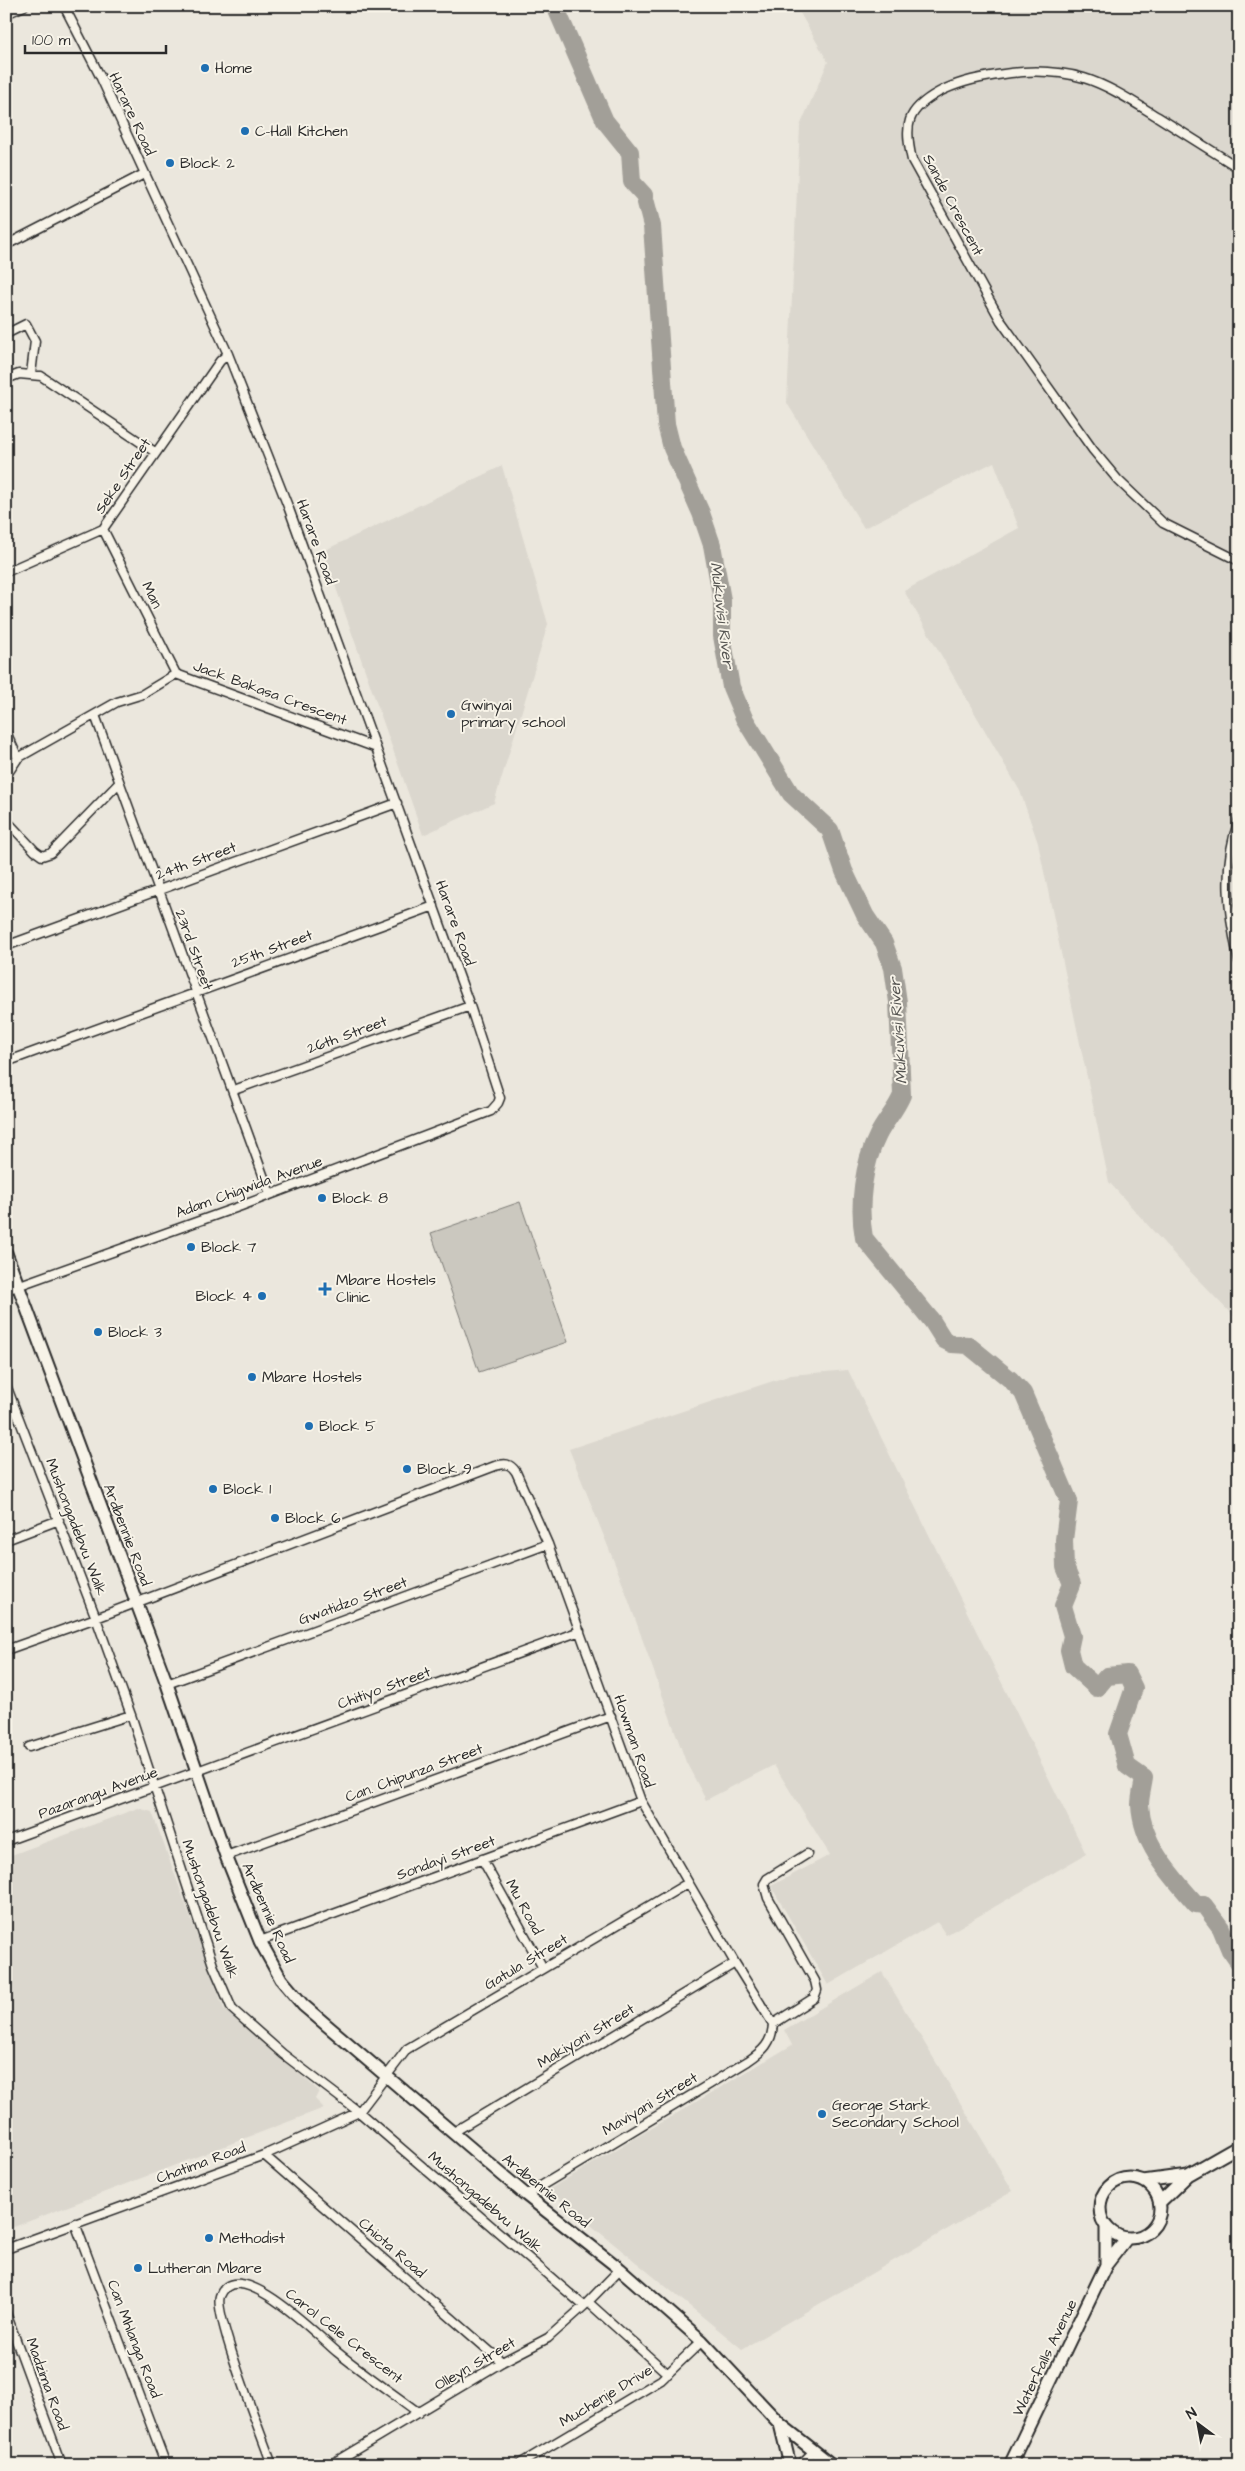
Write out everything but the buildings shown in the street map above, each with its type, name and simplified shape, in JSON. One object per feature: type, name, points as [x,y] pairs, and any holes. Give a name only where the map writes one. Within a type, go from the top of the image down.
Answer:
[{"type":"main road","name":"Ardbennie Road","points":[[6,1253],[167,1684],[226,1856],[260,1941],[281,1979],[303,2005],[387,2074],[452,2133],[526,2195],[620,2269],[702,2341],[780,2424],[813,2452],[832,2465]]},
{"type":"main road","points":[[1160,2202],[1188,2175],[1239,2146]]},
{"type":"main road","points":[[1144,2181],[1188,2175]]},
{"type":"main road","points":[[1136,2178],[1144,2181],[1150,2185],[1160,2202],[1158,2220],[1143,2235],[1127,2238],[1120,2237],[1106,2227],[1099,2214],[1103,2193],[1108,2187],[1121,2179],[1136,2178]]},
{"type":"main road","name":"Waterfalls Avenue","points":[[1106,2227],[1106,2265]]},
{"type":"main road","name":"Waterfalls Avenue","points":[[1010,2465],[1106,2265],[1127,2238]]},
{"type":"main road","points":[[780,2424],[790,2465]]},
{"type":"street","points":[[6,14],[24,6]]},
{"type":"street","name":"Harare Road","points":[[64,6],[101,78],[228,354],[289,509],[374,747],[397,803],[500,1093],[498,1104]]},
{"type":"street","name":"Sande Crescent","points":[[1239,168],[1129,99],[1085,79],[1052,72],[1014,72],[978,77],[951,86],[921,102],[908,120],[907,137],[912,160],[1001,321],[1093,450],[1118,480],[1163,523],[1239,561]]},
{"type":"street","points":[[6,245],[144,174]]},
{"type":"street","points":[[6,334],[26,324],[35,341],[31,374]]},
{"type":"street","name":"Seke Street","points":[[6,572],[104,529],[155,452],[220,361],[228,354]]},
{"type":"street","points":[[6,379],[16,374],[41,376],[155,452]]},
{"type":"street","name":"Man","points":[[104,529],[176,674]]},
{"type":"street","name":"Jack Bakasa Crescent","points":[[6,776],[18,758],[118,702],[143,694],[176,674],[374,747]]},
{"type":"street","name":"23rd Street","points":[[95,715],[157,890],[234,1090],[270,1194]]},
{"type":"street","points":[[6,732],[18,758]]},
{"type":"street","points":[[6,820],[34,851],[42,856],[51,853],[119,783]]},
{"type":"street","name":"24th Street","points":[[6,946],[397,803]]},
{"type":"street","points":[[1239,820],[1228,858],[1228,883],[1233,937],[1239,961]]},
{"type":"street","name":"25th Street","points":[[6,1062],[195,991],[434,906]]},
{"type":"street","name":"26th Street","points":[[234,1090],[470,1006]]},
{"type":"street","name":"Adam Chigwida Avenue","points":[[6,1290],[270,1194],[491,1110],[498,1104]]},
{"type":"street","name":"Mushongadebvu Walk","points":[[6,1385],[9,1401],[59,1520],[96,1618],[131,1715],[213,1965],[232,2010],[283,2054],[359,2112],[668,2374]]},
{"type":"street","name":"Howman Road","points":[[136,1603],[495,1466],[504,1463],[513,1468],[548,1544],[641,1801],[735,1963],[773,2024]]},
{"type":"street","points":[[6,1540],[59,1520]]},
{"type":"street","name":"Gwatidzo Street","points":[[167,1684],[548,1544]]},
{"type":"street","points":[[6,1650],[136,1603]]},
{"type":"street","name":"Chitiyo Street","points":[[198,1771],[580,1631]]},
{"type":"street","points":[[29,1746],[131,1715]]},
{"type":"street","name":"Can. Chipunza Street","points":[[226,1856],[611,1716]]},
{"type":"street","name":"Pazarangu Avenue","points":[[6,1840],[198,1771]]},
{"type":"street","name":"Sondayi Street","points":[[260,1941],[641,1801]]},
{"type":"street","points":[[773,2024],[814,1998],[817,1990],[815,1981],[768,1898],[764,1884],[768,1878],[807,1854]]},
{"type":"street","name":"Mu Road","points":[[482,1859],[543,1968]]},
{"type":"street","name":"Gatula Street","points":[[387,2074],[407,2049],[688,1883]]},
{"type":"street","name":"Makiyoni Street","points":[[452,2133],[735,1963]]},
{"type":"street","name":"Maviyani Street","points":[[526,2195],[763,2051],[770,2041],[773,2024]]},
{"type":"street","name":"Chatima Road","points":[[6,2249],[264,2155],[359,2112],[387,2074]]},
{"type":"street","name":"Chiota Road","points":[[264,2155],[502,2362]]},
{"type":"street","name":"Can Mhlanga Road","points":[[75,2223],[166,2465]]},
{"type":"street","name":"Olleyn Street","points":[[330,2465],[502,2362],[548,2338],[586,2304],[620,2269]]},
{"type":"street","name":"Carol Cele Crescent","points":[[272,2465],[235,2362],[219,2306],[220,2295],[225,2289],[233,2286],[253,2288],[271,2296],[291,2310],[337,2352],[419,2413]]},
{"type":"street","name":"Madzima Road","points":[[6,2313],[62,2465]]},
{"type":"street","name":"Muchenje Drive","points":[[518,2465],[661,2380],[702,2341]]},
{"type":"street","points":[[800,2465],[813,2452]]},
{"type":"shaded area","points":[[796,6],[1239,6],[1239,1322],[1182,1263],[1109,1182],[1038,843],[1020,791],[904,591],[1019,528],[994,462],[864,528],[787,403],[800,126],[828,62]]},
{"type":"shaded area","name":"Gwinyai primary school","points":[[502,466],[548,624],[494,803],[423,835],[323,551]]},
{"type":"shaded area","points":[[520,1202],[568,1342],[479,1372],[431,1233]]},
{"type":"shaded area","points":[[848,1370],[1086,1854],[946,1935],[937,1922],[828,1985],[771,1886],[830,1855],[774,1765],[706,1800],[686,1762],[621,1579],[569,1449],[791,1375]]},
{"type":"shaded area","points":[[138,1808],[152,1812],[224,2009],[319,2091],[315,2099],[324,2108],[6,2230],[6,1857]]},
{"type":"shaded area","name":"George Stark Secondary School","points":[[882,1972],[1013,2191],[742,2349],[548,2190],[792,2045],[784,2030]]},
{"type":"waterway","name":"Mukuvisi River","points":[[555,6],[605,121],[630,152],[632,182],[644,195],[652,226],[666,424],[672,448],[701,513],[712,545],[722,600],[722,636],[731,687],[744,718],[791,794],[830,830],[844,871],[865,915],[884,943],[893,968],[898,1002],[902,1095],[878,1135],[865,1172],[862,1199],[864,1238],[932,1321],[944,1340],[952,1344],[968,1345],[1011,1380],[1023,1393],[1069,1501],[1064,1540],[1065,1567],[1072,1584],[1063,1606],[1072,1636],[1069,1650],[1073,1666],[1097,1688],[1107,1676],[1127,1674],[1134,1688],[1118,1734],[1127,1766],[1144,1778],[1140,1805],[1146,1833],[1159,1859],[1196,1904],[1204,1905],[1221,1928],[1230,1950],[1239,1963]]},
{"type":"place","name":"Home","points":[[205,68]]},
{"type":"place","name":"C-Hall Kitchen","points":[[245,131]]},
{"type":"place","name":"Block 2","points":[[170,163]]},
{"type":"place","name":"Gwinyai primary school","points":[[451,714]]},
{"type":"place","name":"Block 8","points":[[322,1198]]},
{"type":"place","name":"Block 7","points":[[191,1247]]},
{"type":"place","name":"Mbare Hostels Clinic","points":[[325,1289]]},
{"type":"place","name":"Block 4","points":[[262,1296]]},
{"type":"place","name":"Block 3","points":[[98,1332]]},
{"type":"place","name":"Mbare Hostels","points":[[252,1377]]},
{"type":"place","name":"Block 5","points":[[309,1426]]},
{"type":"place","name":"Block 9","points":[[407,1469]]},
{"type":"place","name":"Block 1","points":[[213,1489]]},
{"type":"place","name":"Block 6","points":[[275,1518]]},
{"type":"place","name":"George Stark Secondary School","points":[[822,2114]]},
{"type":"place","name":"Methodist","points":[[209,2238]]},
{"type":"place","name":"Lutheran Mbare","points":[[138,2268]]}]
